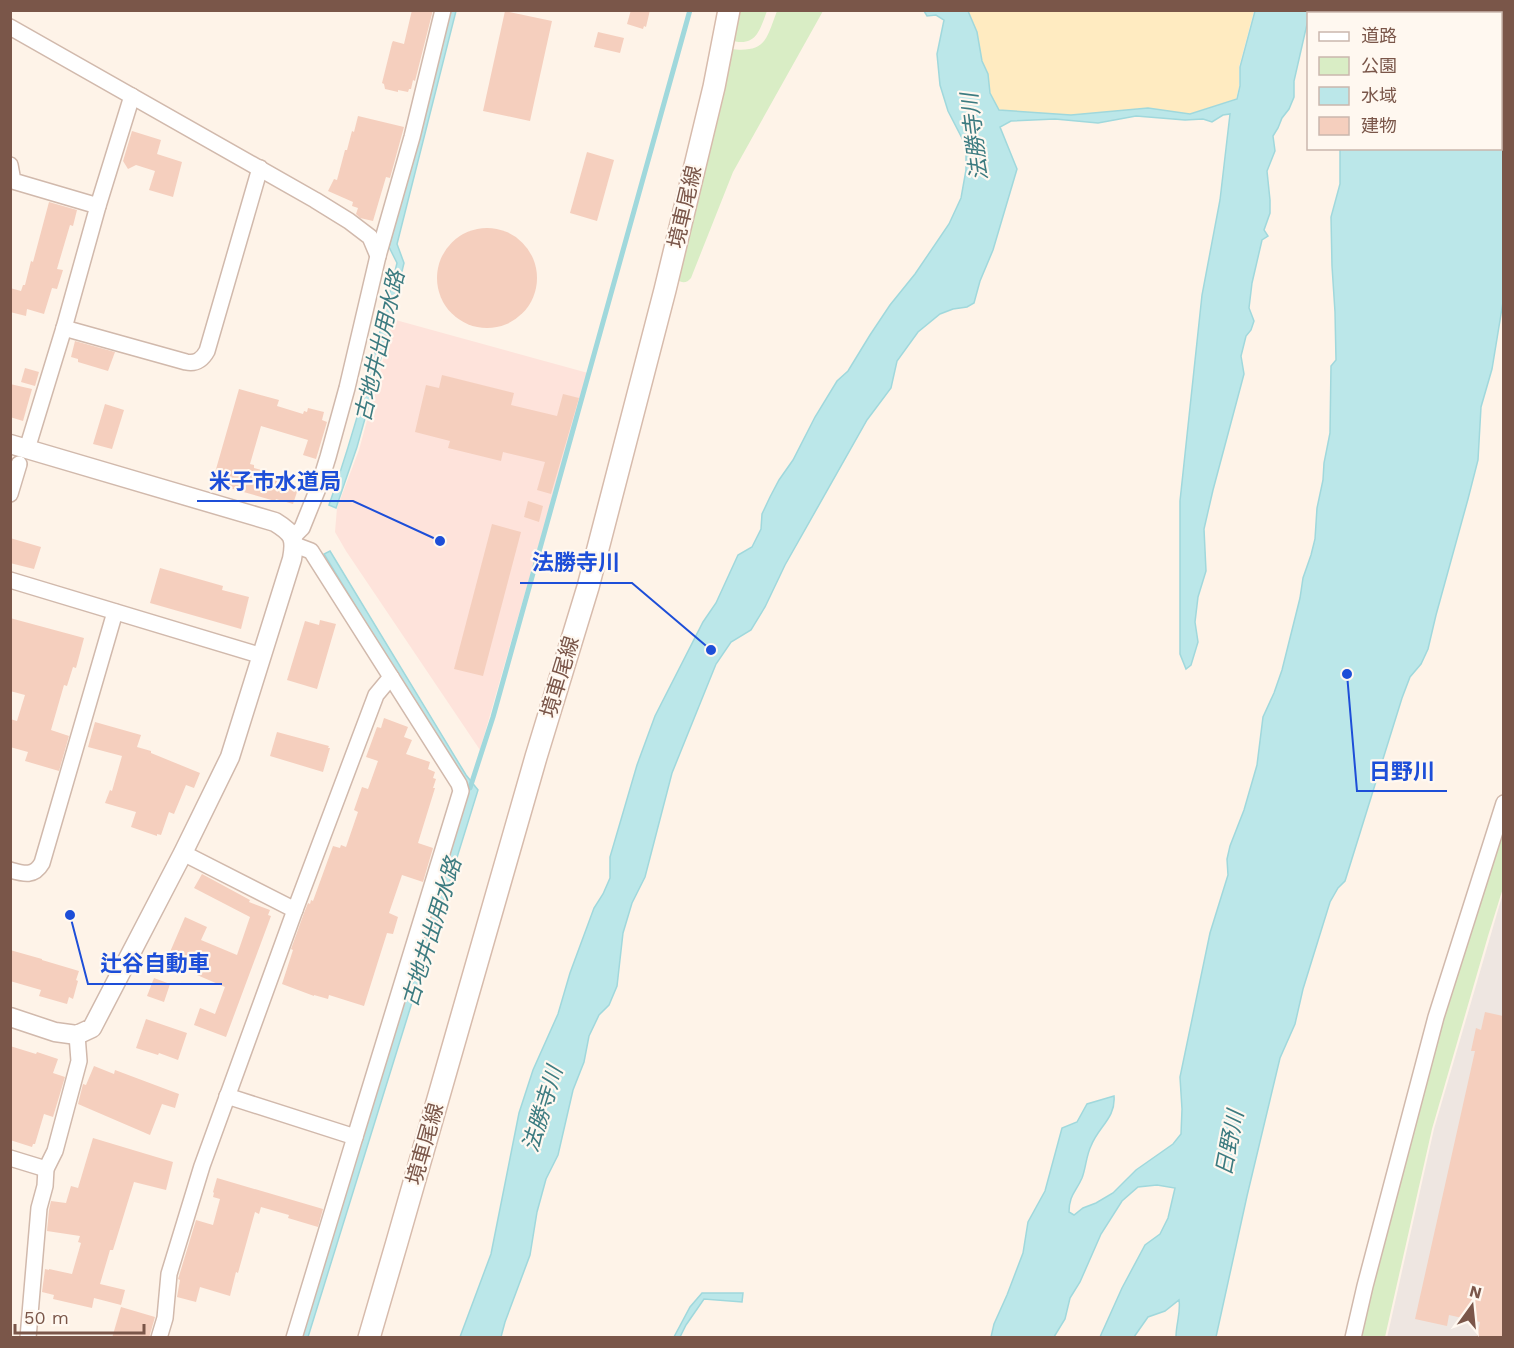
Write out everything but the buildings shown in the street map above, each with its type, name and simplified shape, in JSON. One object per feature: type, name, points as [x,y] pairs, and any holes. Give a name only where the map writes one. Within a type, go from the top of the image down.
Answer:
[{"type":"main road","name":"境車尾線","points":[[369,1338],[536,757],[588,587],[665,290],[714,87],[729,10]]},
{"type":"street","points":[[10,1017],[55,1032],[77,1035],[92,1028],[230,757],[292,559],[294,541],[302,528],[319,486],[348,388],[378,256],[412,136],[443,10]]},
{"type":"street","points":[[10,27],[260,168],[348,221],[370,237],[378,256]]},
{"type":"street","points":[[10,494],[19,452],[64,328],[132,96]]},
{"type":"street","points":[[10,165],[12,182],[98,207]]},
{"type":"street","points":[[64,328],[186,362],[195,363],[203,358],[207,351],[260,168]]},
{"type":"street","points":[[19,452],[275,522],[285,529],[294,541],[312,551],[459,784],[461,791],[294,1338]]},
{"type":"street","points":[[10,580],[262,656]]},
{"type":"street","points":[[10,870],[33,874],[42,863],[115,612]]},
{"type":"street","points":[[159,1338],[165,1318],[169,1274],[202,1166],[376,695],[391,677]]},
{"type":"street","points":[[1353,1338],[1436,1017],[1503,803]]},
{"type":"street","points":[[183,853],[295,910]]},
{"type":"street","points":[[28,1338],[39,1208],[45,1186],[46,1169],[55,1150],[79,1061],[77,1035]]},
{"type":"street","points":[[227,1096],[355,1137]]},
{"type":"street","points":[[10,1158],[46,1169]]},
{"type":"shaded area","points":[[392,319],[588,373],[480,750],[335,532],[337,508],[359,450]]},
{"type":"shaded area","points":[[1503,893],[1503,1337],[1387,1338],[1434,1129]]},
{"type":"green space","points":[[735,11],[767,11],[759,32],[751,40],[738,42],[729,40]]},
{"type":"green space","points":[[777,11],[823,11],[733,172],[691,278],[686,282],[681,282],[677,279],[730,49],[751,49],[763,42]]},
{"type":"green space","points":[[1503,818],[1503,888],[1432,1129],[1385,1337],[1358,1338],[1415,1113]]},
{"type":"sand","points":[[967,11],[1254,11],[1239,67],[1239,87],[1236,99],[1189,114],[1071,116],[998,111],[990,93]]},
{"type":"water","name":"古地井出用水路","points":[[449,11],[456,11],[397,244],[404,263],[373,390],[336,508],[329,505],[358,415],[397,263],[389,247]]},
{"type":"water","points":[[924,11],[968,11],[977,32],[982,61],[988,74],[990,93],[999,110],[1071,115],[1148,108],[1190,114],[1237,99],[1240,67],[1255,11],[1310,11],[1307,12],[1307,24],[1294,81],[1294,97],[1273,136],[1275,151],[1267,171],[1270,213],[1264,230],[1268,236],[1262,240],[1252,283],[1249,308],[1254,321],[1246,336],[1241,356],[1244,374],[1204,529],[1206,571],[1198,597],[1195,622],[1198,642],[1191,665],[1186,669],[1180,654],[1180,501],[1202,295],[1220,200],[1230,114],[1223,115],[1212,122],[1203,119],[1185,120],[1136,116],[1098,123],[1055,119],[1011,121],[1000,127],[1017,169],[993,250],[974,303],[940,314],[918,332],[897,361],[891,388],[867,420],[785,565],[765,607],[751,630],[731,642],[716,664],[672,773],[645,877],[632,903],[623,933],[617,986],[609,1005],[599,1015],[589,1036],[584,1062],[573,1090],[558,1155],[546,1179],[537,1212],[530,1255],[501,1337],[460,1337],[491,1254],[519,1113],[533,1070],[558,1014],[570,973],[594,908],[610,878],[610,857],[637,765],[655,716],[703,622],[716,603],[738,555],[752,547],[761,529],[762,514],[770,497],[793,460],[815,417],[837,381],[848,371],[890,305],[915,274],[949,224],[961,198],[966,170],[966,146],[948,111],[940,85],[937,54],[944,20],[936,15],[927,16]]},
{"type":"water","name":"日野川","points":[[1503,11],[1503,302],[1492,369],[1481,407],[1478,460],[1428,649],[1421,664],[1410,677],[1402,698],[1345,881],[1330,902],[1303,989],[1295,1024],[1280,1058],[1216,1337],[1176,1337],[1179,1300],[1165,1311],[1148,1317],[1134,1337],[1100,1337],[1145,1245],[1160,1234],[1168,1218],[1175,1188],[1157,1185],[1138,1187],[1122,1201],[1101,1234],[1080,1282],[1070,1298],[1065,1319],[1054,1337],[991,1337],[994,1324],[1023,1253],[1028,1222],[1045,1191],[1062,1128],[1077,1122],[1087,1104],[1114,1096],[1112,1110],[1094,1139],[1082,1178],[1072,1197],[1069,1212],[1074,1215],[1113,1193],[1136,1170],[1173,1144],[1181,1134],[1180,1077],[1210,933],[1228,875],[1227,859],[1230,846],[1244,810],[1257,765],[1263,717],[1282,670],[1303,578],[1315,539],[1317,508],[1330,433],[1331,366],[1336,360],[1331,217],[1340,184],[1340,150],[1502,150],[1502,12],[1326,12]]},
{"type":"water","name":"古地井出用水路","points":[[330,551],[466,775],[478,790],[308,1337],[299,1338],[468,792],[324,554]]},
{"type":"water","points":[[702,1293],[743,1293],[742,1302],[704,1299],[680,1337],[674,1337],[690,1307]]},
{"type":"waterway","points":[[470,788],[493,717],[690,10]]},
{"type":"place","name":"米子市水道局","points":[[440,541]]},
{"type":"place","name":"法勝寺川","points":[[711,650]]},
{"type":"place","name":"日野川","points":[[1347,674]]},
{"type":"place","name":"辻谷自動車","points":[[70,915]]}]
